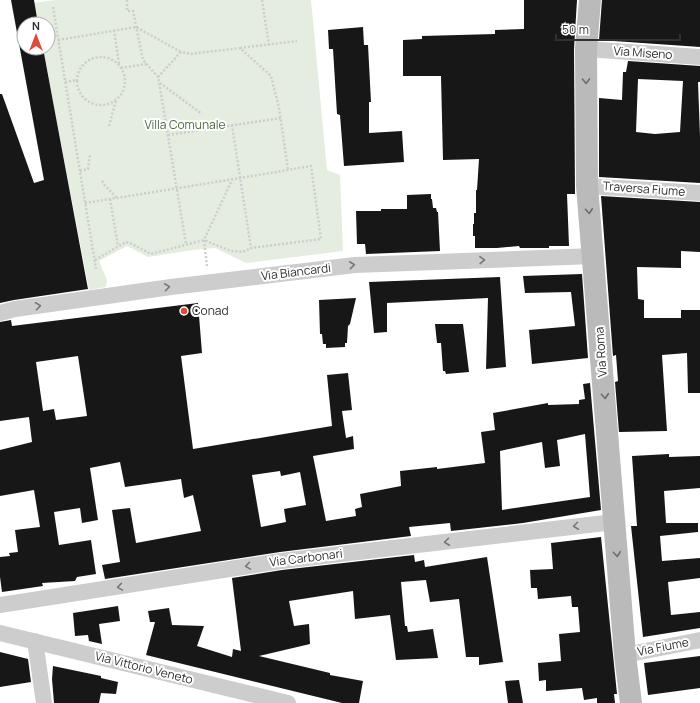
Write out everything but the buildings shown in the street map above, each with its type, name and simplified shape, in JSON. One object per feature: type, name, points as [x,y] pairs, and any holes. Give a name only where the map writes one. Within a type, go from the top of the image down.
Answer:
[{"type":"street","name":"Via Roma","points":[[590,0],[586,49],[587,186],[594,256],[625,655],[632,703]]},
{"type":"street","name":"Via Miseno","points":[[586,49],[700,57]]},
{"type":"street","name":"Traversa Fiume","points":[[587,186],[700,193]]},
{"type":"street","name":"Via Biancardi","points":[[0,313],[15,309],[140,291],[355,265],[594,256]]},
{"type":"street","name":"Via Carbonari","points":[[0,605],[281,561],[614,522]]},
{"type":"street","name":"Via Vittorio Veneto","points":[[0,633],[288,703]]},
{"type":"street","name":"Via Fiume","points":[[625,655],[700,640]]},
{"type":"street","points":[[35,641],[44,703]]},
{"type":"path","points":[[127,0],[127,11],[134,11],[143,60],[158,78],[159,82],[186,244]]},
{"type":"path","points":[[262,0],[269,45]]},
{"type":"path","points":[[52,7],[96,269]]},
{"type":"path","points":[[58,40],[136,27],[181,52],[191,54],[297,41]]},
{"type":"path","points":[[109,126],[117,100],[125,86],[125,78],[119,64],[114,30]]},
{"type":"path","points":[[240,48],[271,76],[281,118],[288,170]]},
{"type":"path","points":[[158,78],[181,52]]},
{"type":"path","points":[[117,100],[109,104],[92,104],[85,100],[80,93],[76,85],[76,77],[79,69],[90,58],[106,57],[119,64]]},
{"type":"path","points":[[121,68],[146,64]]},
{"type":"path","points":[[65,82],[76,80]]},
{"type":"path","points":[[159,82],[202,114]]},
{"type":"path","points":[[168,135],[281,118]]},
{"type":"path","points":[[232,125],[250,248]]},
{"type":"path","points":[[80,171],[88,169],[90,154]]},
{"type":"path","points":[[85,203],[311,166],[321,239],[250,248],[243,252],[231,251],[204,240],[151,254],[126,242],[95,260]]},
{"type":"path","points":[[209,282],[204,240],[232,179]]},
{"type":"path","points":[[102,182],[117,198]]},
{"type":"path","points":[[110,199],[118,246]]},
{"type":"green space","name":"Villa Comunale","points":[[54,0],[311,0],[327,170],[340,175],[343,251],[246,263],[215,248],[148,257],[127,246],[99,261],[107,280],[106,287],[89,290],[45,56],[56,56],[56,16],[36,16],[34,3]]},
{"type":"place","name":"Conad","points":[[184,311]]}]
